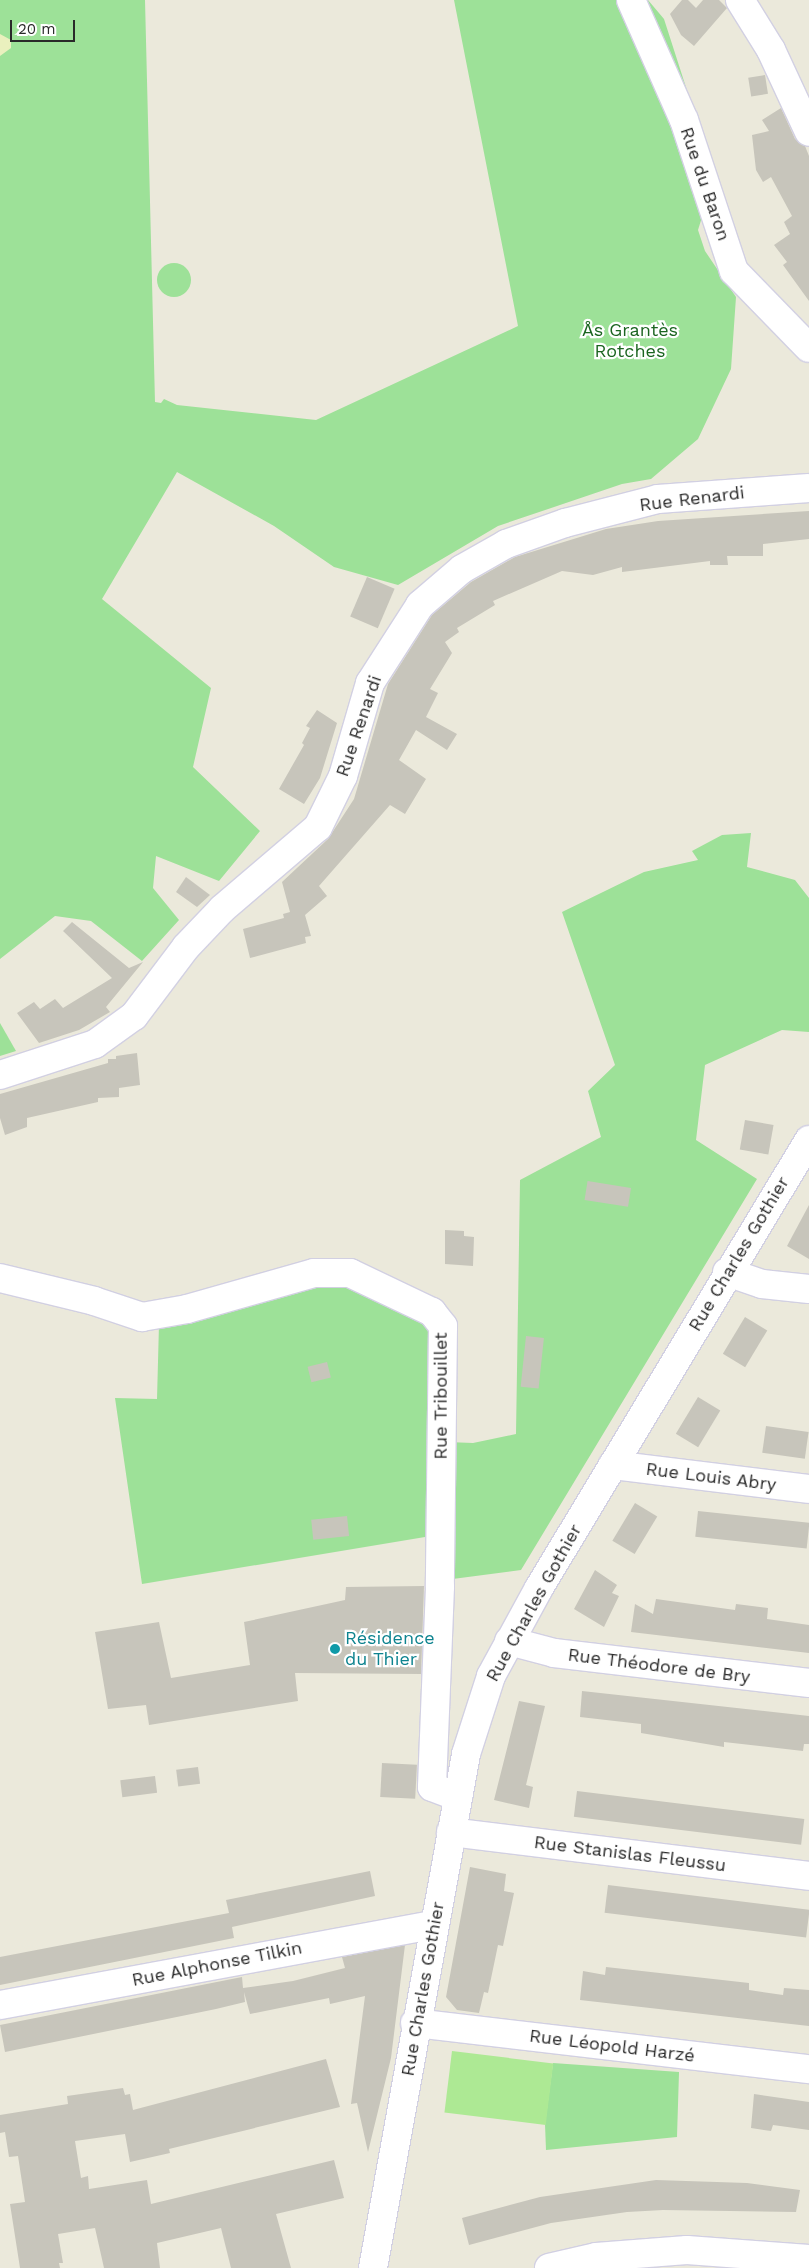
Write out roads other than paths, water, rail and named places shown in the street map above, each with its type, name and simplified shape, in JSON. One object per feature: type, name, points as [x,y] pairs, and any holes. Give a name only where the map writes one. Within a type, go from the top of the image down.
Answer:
[{"type":"street","name":"Rue du Baron","points":[[631,0],[684,120],[734,271],[809,348]]},
{"type":"street","points":[[740,0],[771,50],[809,132]]},
{"type":"street","name":"Rue Renardi","points":[[0,1075],[95,1044],[134,1016],[186,946],[222,909],[318,827],[343,776],[370,683],[420,605],[462,569],[506,544],[531,535],[658,499],[809,488]]},
{"type":"street","name":"Rue Charles Gothier","points":[[373,2268],[415,2023],[458,1797],[476,1718],[491,1676],[613,1465],[809,1140]]},
{"type":"street","points":[[728,1272],[762,1284],[809,1289]]},
{"type":"street","name":"Rue Tribouillet","points":[[0,1278],[94,1301],[142,1317],[187,1309],[314,1273],[350,1273],[432,1312],[443,1326],[440,1587],[432,1787],[458,1797]]},
{"type":"street","name":"Rue Louis Abry","points":[[613,1465],[809,1489]]},
{"type":"street","name":"Rue Théodore de Bry","points":[[510,1641],[554,1653],[809,1683]]},
{"type":"street","name":"Rue Stanislas Fleussu","points":[[452,1832],[809,1876]]},
{"type":"street","name":"Rue Alphonse Tilkin","points":[[0,2005],[435,1924]]},
{"type":"street","name":"Rue Léopold Harzé","points":[[415,2023],[809,2069]]},
{"type":"street","points":[[549,2268],[596,2257],[687,2250],[809,2259]]},
{"type":"place","name":"Résidence du Thier","points":[[335,1649]]},
{"type":"park label","name":"Ås Grantès Rotches","points":[[630,341]]}]
